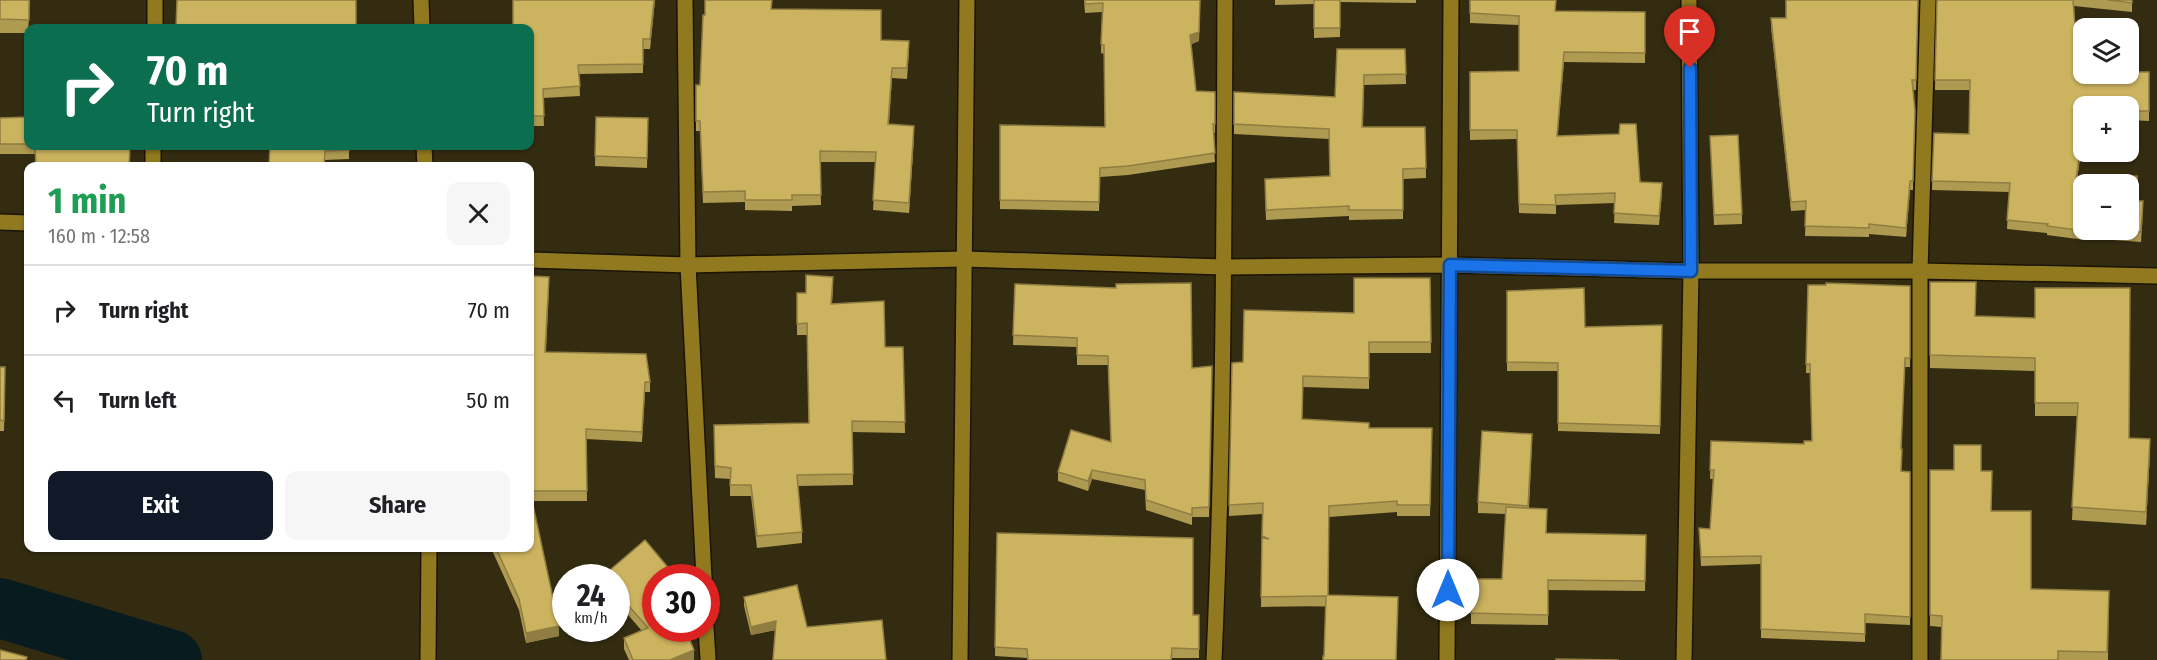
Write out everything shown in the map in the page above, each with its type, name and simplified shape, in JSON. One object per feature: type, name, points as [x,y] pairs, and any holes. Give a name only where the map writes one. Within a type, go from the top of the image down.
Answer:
[{"type":"street","points":[[155,0],[155,24]]},
{"type":"street","points":[[421,0],[422,24]]},
{"type":"street","points":[[685,0],[688,265],[703,564]]},
{"type":"street","points":[[960,660],[967,0]]},
{"type":"street","points":[[1214,660],[1224,267],[1225,0]]},
{"type":"street","points":[[1447,660],[1451,0]]},
{"type":"street","points":[[1684,660],[1691,271],[1689,0]]},
{"type":"street","points":[[1920,660],[1920,271],[1929,0]]},
{"type":"street","points":[[0,222],[24,223]]},
{"type":"street","points":[[534,260],[688,265],[964,259],[1224,267],[1450,265],[1691,271],[1920,271],[2157,276]]},
{"type":"street","points":[[428,660],[429,552]]},
{"type":"street","points":[[707,642],[708,659]]},
{"type":"building","points":[[0,0],[29,0],[29,20],[0,19]]},
{"type":"building","points":[[177,0],[356,0],[356,24],[176,24]]},
{"type":"building","points":[[513,0],[654,0],[650,39],[643,39],[643,64],[578,65],[580,86],[543,89],[544,116],[534,116],[534,24],[513,24]]},
{"type":"building","points":[[705,0],[772,0],[771,9],[881,10],[881,40],[909,41],[907,68],[892,68],[888,124],[914,126],[909,203],[873,200],[876,152],[820,151],[821,195],[792,195],[792,200],[745,200],[745,191],[703,192],[700,121],[696,121],[696,85],[700,85]]},
{"type":"building","points":[[1085,0],[1200,0],[1199,32],[1190,35],[1196,91],[1215,92],[1215,124],[1213,124],[1215,153],[1100,168],[1099,202],[1000,200],[1000,125],[1105,127],[1104,45],[1101,44],[1103,3],[1085,4]]},
{"type":"building","points":[[1314,0],[1340,0],[1340,28],[1314,28]]},
{"type":"building","points":[[1470,0],[1556,0],[1555,11],[1645,12],[1645,53],[1564,52],[1557,136],[1619,134],[1620,124],[1636,124],[1640,182],[1662,183],[1659,216],[1614,213],[1615,193],[1555,195],[1556,205],[1519,204],[1517,130],[1470,130],[1470,72],[1519,71],[1519,16],[1470,13]]},
{"type":"building","points":[[1786,0],[1918,0],[1916,80],[1912,80],[1915,111],[1913,181],[1910,181],[1906,228],[1869,224],[1869,228],[1805,226],[1806,201],[1791,202],[1771,18],[1786,18]]},
{"type":"building","points":[[1937,0],[2073,0],[2073,84],[2139,84],[2139,72],[2149,72],[2149,111],[2139,111],[2139,96],[2073,96],[2073,162],[2078,162],[2077,174],[2073,174],[2073,229],[2047,226],[2048,224],[2007,220],[2010,183],[1932,181],[1934,133],[1969,134],[1970,80],[1935,80]]},
{"type":"building","points":[[2108,0],[2132,0],[2132,3]]},
{"type":"building","points":[[1337,49],[1405,49],[1406,74],[1364,75],[1362,127],[1425,127],[1426,168],[1403,169],[1403,210],[1349,210],[1349,206],[1266,210],[1265,179],[1330,176],[1329,129],[1234,124],[1234,92],[1335,97]]},
{"type":"building","points":[[24,117],[24,144],[0,144],[0,118]]},
{"type":"building","points":[[596,117],[648,118],[647,158],[595,156]]},
{"type":"building","points":[[1738,135],[1742,214],[1714,215],[1710,136]]},
{"type":"building","points":[[35,150],[130,150],[129,162],[36,162]]},
{"type":"building","points":[[270,150],[349,150],[325,151],[324,162],[269,162]]},
{"type":"building","points":[[2139,201],[2143,201],[2141,232],[2139,232]]},
{"type":"building","points":[[806,275],[833,277],[831,304],[884,301],[885,347],[903,347],[905,422],[852,421],[853,474],[797,475],[802,532],[757,536],[751,485],[730,485],[731,468],[715,466],[714,425],[809,423],[807,323],[797,324],[797,293],[806,293]]},
{"type":"building","points":[[534,276],[549,277],[545,352],[646,354],[650,382],[645,382],[642,432],[586,429],[587,491],[534,491]]},
{"type":"building","points":[[1354,278],[1430,278],[1431,342],[1369,342],[1369,378],[1303,376],[1302,419],[1369,423],[1369,428],[1432,428],[1430,505],[1397,505],[1397,501],[1329,506],[1328,595],[1398,597],[1396,660],[1323,660],[1326,596],[1261,597],[1262,538],[1269,539],[1262,536],[1263,503],[1229,505],[1232,363],[1243,362],[1244,310],[1354,313]]},
{"type":"building","points":[[1930,282],[1976,282],[1975,316],[2035,318],[2035,288],[2130,288],[2129,438],[2150,439],[2146,512],[2072,507],[2078,403],[2035,403],[2035,358],[1930,355]]},
{"type":"building","points":[[1191,283],[1192,368],[1212,366],[1209,507],[1192,508],[1192,515],[1146,500],[1145,480],[1092,470],[1088,481],[1058,472],[1071,430],[1111,442],[1108,356],[1077,355],[1077,338],[1013,335],[1015,284],[1116,288],[1116,284]]},
{"type":"building","points":[[1826,283],[1910,286],[1910,358],[1905,358],[1901,471],[1910,472],[1910,617],[1865,614],[1865,634],[1761,629],[1761,556],[1701,557],[1699,528],[1710,529],[1714,470],[1710,470],[1711,441],[1804,444],[1804,441],[1812,441],[1810,364],[1806,364],[1808,285],[1826,285]]},
{"type":"building","points":[[1584,288],[1585,327],[1662,325],[1660,426],[1558,423],[1558,363],[1507,362],[1507,291]]},
{"type":"building","points":[[0,367],[5,367],[4,421],[0,420]]},
{"type":"building","points":[[1482,431],[1532,434],[1528,506],[1478,502]]},
{"type":"building","points":[[1954,445],[1981,445],[1981,471],[1992,471],[1991,511],[2031,511],[2031,589],[2109,591],[2107,652],[2058,651],[2058,660],[1941,660],[1942,616],[1930,615],[1930,470],[1954,470]]},
{"type":"building","points":[[1506,507],[1547,509],[1546,533],[1646,535],[1645,581],[1548,580],[1548,615],[1471,613],[1473,579],[1502,579]]},
{"type":"building","points":[[534,510],[552,593],[552,627],[526,633],[519,599],[498,552],[534,552]]},
{"type":"building","points":[[997,533],[1193,538],[1193,615],[1199,615],[1199,649],[1172,648],[1171,660],[1028,660],[1027,649],[995,647]]},
{"type":"building","points":[[645,540],[665,564],[642,564],[642,621],[630,607],[630,564],[617,564]]},
{"type":"building","points":[[797,585],[807,627],[882,620],[886,660],[773,660],[776,621],[751,627],[744,597]]},
{"type":"building","points":[[642,630],[642,642],[691,642],[694,650],[670,660],[633,660],[626,642],[630,642],[630,636]]},
{"type":"building","points":[[0,650],[27,657],[26,660],[0,660]]},
{"type":"building","points":[[1556,659],[1619,660],[1556,660]]},
{"type":"waterway","points":[[0,608],[172,660]]},
{"type":"route","points":[[1448,590],[1450,265],[1691,271],[1690,68]]}]
